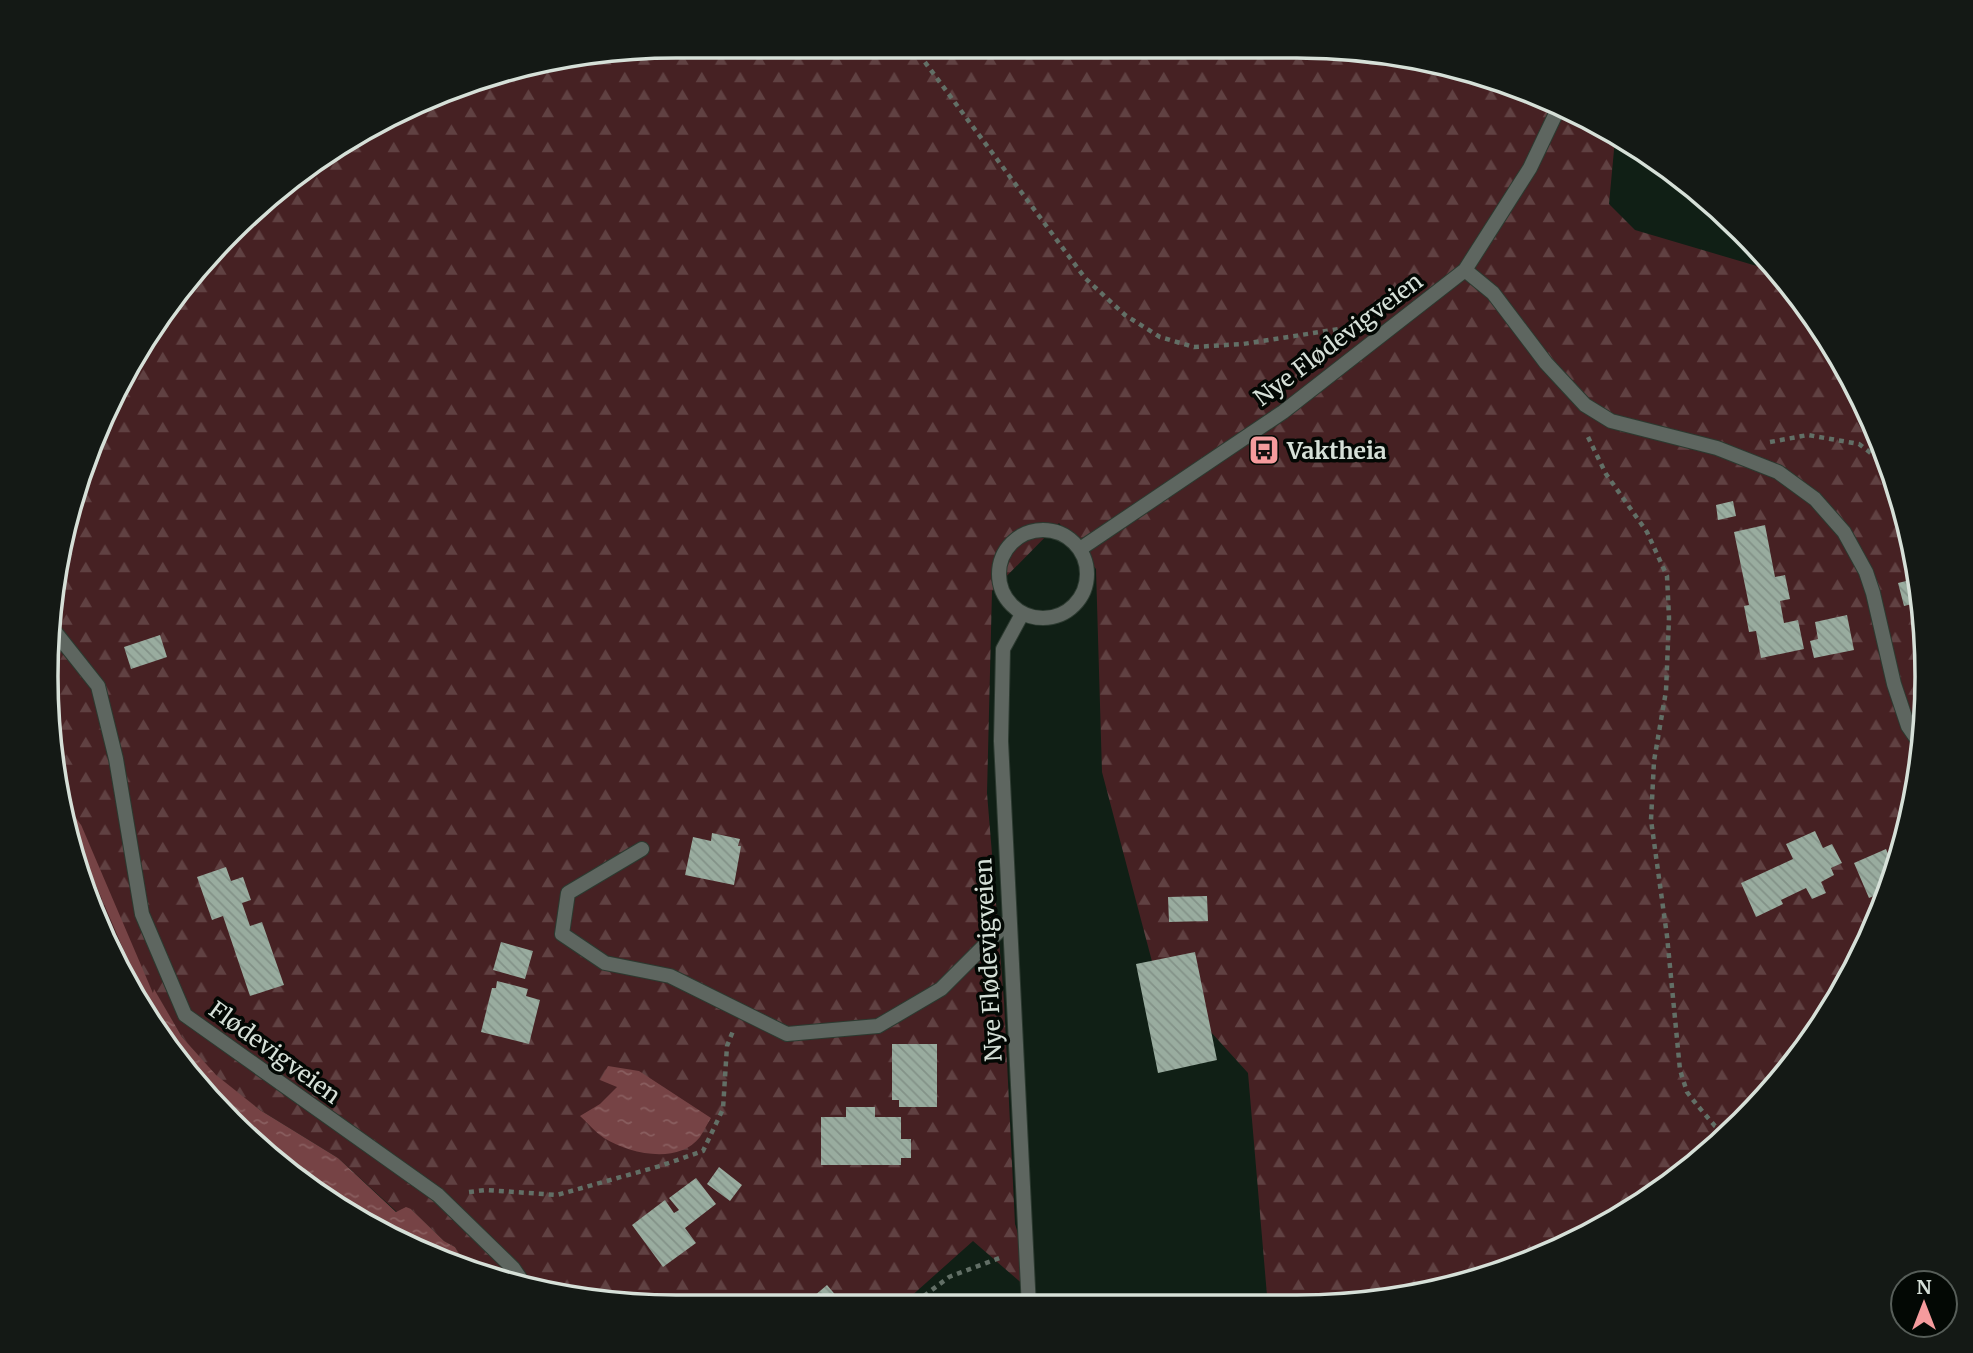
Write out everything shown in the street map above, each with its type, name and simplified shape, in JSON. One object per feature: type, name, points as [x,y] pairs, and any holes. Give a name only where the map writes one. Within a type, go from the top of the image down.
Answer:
[{"type":"street","name":"Nye Flødevigveien","points":[[1080,549],[1283,412],[1465,270],[1530,169],[1555,115]]},
{"type":"street","points":[[1465,270],[1493,293],[1546,363],[1585,405],[1611,421],[1717,449],[1778,472],[1815,499],[1844,532],[1866,572],[1894,684],[1912,733]]},
{"type":"street","points":[[1042,529],[1063,535],[1080,549],[1086,562],[1088,578],[1076,605],[1065,614],[1036,618],[1022,614],[1010,605],[1002,593],[998,579],[1002,557],[1015,539],[1042,529]]},
{"type":"street","name":"Nye Flødevigveien","points":[[1022,614],[1003,649],[1000,741],[1028,1295]]},
{"type":"street","name":"Flødevigveien","points":[[59,637],[97,686],[116,759],[142,914],[185,1015],[438,1195],[517,1274]]},
{"type":"street","points":[[642,849],[568,893],[562,934],[605,963],[670,976],[787,1034],[878,1026],[941,989],[1008,922]]},
{"type":"path","points":[[921,58],[1085,278],[1125,315],[1160,337],[1194,347],[1243,344],[1344,327],[1393,328]]},
{"type":"path","points":[[1585,405],[1586,432],[1605,474],[1647,532],[1667,576],[1669,618],[1666,691],[1654,761],[1651,820],[1667,936],[1680,1070],[1687,1092],[1719,1128]]},
{"type":"path","points":[[1740,457],[1760,444],[1808,435],[1859,444],[1874,455]]},
{"type":"path","points":[[486,1190],[557,1195],[703,1151],[723,1109],[727,1046],[740,1011]]},
{"type":"path","points":[[924,1295],[949,1277],[1026,1247]]},
{"type":"green space","points":[[1296,58],[1377,63],[1457,79],[1495,91],[1570,122],[1614,146],[1609,204],[1635,230],[1760,267],[1811,333],[1832,367],[1868,440],[1894,516],[1910,596],[1914,636],[1914,717],[1910,757],[1894,837],[1882,875],[1868,913],[1832,986],[1811,1020],[1762,1084],[1704,1142],[1673,1167],[1640,1191],[1570,1231],[1533,1248],[1457,1274],[1377,1290],[1337,1294],[1267,1295],[1248,1073],[1154,969],[1102,772],[1096,569],[1059,523],[992,591],[987,793],[1004,1001],[1015,1224],[1020,1240],[1026,1287],[973,1241],[912,1295],[636,1294],[556,1283],[478,1262],[460,1255],[455,1247],[444,1241],[411,1209],[397,1212],[338,1158],[260,1110],[216,1076],[182,1037],[154,990],[151,1000],[153,1006],[122,950],[91,875],[70,797],[59,717],[59,636],[63,596],[79,516],[105,440],[141,367],[162,333],[211,269],[269,211],[333,162],[367,141],[440,105],[516,79],[596,63],[636,59]]},
{"type":"water","points":[[154,989],[182,1037],[216,1075],[260,1110],[338,1158],[396,1212],[406,1207],[411,1209],[444,1241],[455,1247],[460,1255],[367,1212],[333,1191],[269,1142],[211,1084],[162,1020],[151,1000]]},
{"type":"water","points":[[608,1066],[639,1071],[711,1118],[700,1137],[691,1146],[679,1151],[654,1154],[627,1149],[601,1136],[580,1116],[600,1104],[617,1087],[600,1080]]},
{"type":"building","points":[[1733,501],[1736,516],[1718,520],[1716,505]]},
{"type":"building","points":[[1765,525],[1775,577],[1785,575],[1790,599],[1780,601],[1784,623],[1798,620],[1804,649],[1761,658],[1756,631],[1749,632],[1744,606],[1749,605],[1734,532]]},
{"type":"building","points":[[1907,581],[1911,604],[1904,606],[1898,583]]},
{"type":"building","points":[[1847,615],[1854,650],[1814,658],[1810,641],[1818,639],[1815,622]]},
{"type":"building","points":[[160,635],[167,657],[131,669],[124,647]]},
{"type":"building","points":[[1815,831],[1823,848],[1832,844],[1842,863],[1831,868],[1834,875],[1821,882],[1826,893],[1812,899],[1806,888],[1781,900],[1783,904],[1756,917],[1741,883],[1793,859],[1786,844]]},
{"type":"building","points":[[712,833],[740,839],[734,885],[685,875],[693,837],[711,841]]},
{"type":"building","points":[[1886,849],[1888,855],[1874,896],[1869,898],[1854,863]]},
{"type":"building","points":[[226,867],[231,881],[243,877],[251,900],[242,903],[250,926],[262,922],[284,985],[250,996],[223,916],[212,920],[197,877]]},
{"type":"building","points":[[1207,896],[1208,921],[1169,922],[1168,897]]},
{"type":"building","points":[[501,942],[533,951],[525,979],[493,970]]},
{"type":"building","points":[[1195,952],[1217,1060],[1158,1073],[1136,964]]},
{"type":"building","points":[[497,981],[528,989],[526,996],[540,1000],[529,1044],[481,1032],[492,988],[496,988]]},
{"type":"building","points":[[892,1044],[937,1044],[937,1107],[899,1107],[899,1100],[892,1100]]},
{"type":"building","points":[[846,1107],[875,1107],[875,1117],[901,1117],[901,1139],[911,1139],[911,1158],[901,1158],[901,1165],[821,1165],[821,1117],[846,1117]]},
{"type":"building","points":[[719,1167],[742,1185],[730,1201],[707,1184]]},
{"type":"building","points":[[696,1178],[716,1204],[685,1228],[696,1243],[663,1267],[632,1225],[665,1200],[674,1213],[679,1210],[669,1198]]},
{"type":"building","points":[[827,1285],[835,1295],[815,1295]]},
{"type":"waterway","points":[[77,828],[152,1004]]},
{"type":"place","name":"Vaktheia","points":[[1264,450]]}]
